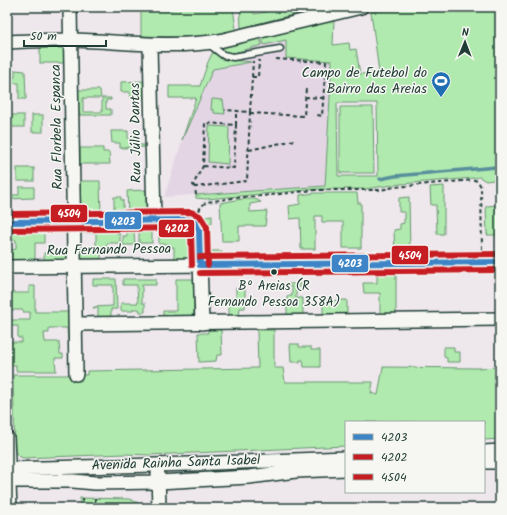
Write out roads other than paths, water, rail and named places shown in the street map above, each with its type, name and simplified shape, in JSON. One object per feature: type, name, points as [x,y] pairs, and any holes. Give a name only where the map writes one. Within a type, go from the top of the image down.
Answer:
[{"type":"street","name":"Rua Florbela Espanca","points":[[70,7],[76,374]]},
{"type":"street","points":[[7,42],[71,40],[150,44],[208,43],[361,7]]},
{"type":"street","name":"Rua Júlio Dantas","points":[[150,44],[154,220]]},
{"type":"street","points":[[7,222],[154,220],[189,220],[195,222],[199,230],[202,323]]},
{"type":"street","name":"Rua Fernando Pessoa","points":[[7,267],[500,262]]},
{"type":"street","points":[[76,324],[500,320]]},
{"type":"street","points":[[7,438],[10,508]]},
{"type":"street","points":[[485,452],[500,452]]},
{"type":"street","name":"Avenida Rainha Santa Isabel","points":[[8,475],[150,465],[345,458]]},
{"type":"street","points":[[158,482],[165,472],[228,470],[252,467],[269,461]]},
{"type":"street","points":[[485,462],[500,462]]},
{"type":"street","points":[[150,465],[158,471],[159,508]]},
{"type":"street","name":"Avenida Rainha Santa Isabel","points":[[8,475],[95,483],[158,482],[249,477],[296,471],[345,469]]},
{"type":"lane","points":[[208,43],[223,55],[233,57],[280,49]]},
{"type":"waterway","points":[[380,179],[395,176],[497,167],[500,165]]},
{"type":"place","name":"Campo de Futebol do Bairro das Areias","points":[[441,98]]},
{"type":"place","name":"Bº Areias (R Fernando Pessoa 358A)","points":[[274,272]]}]
